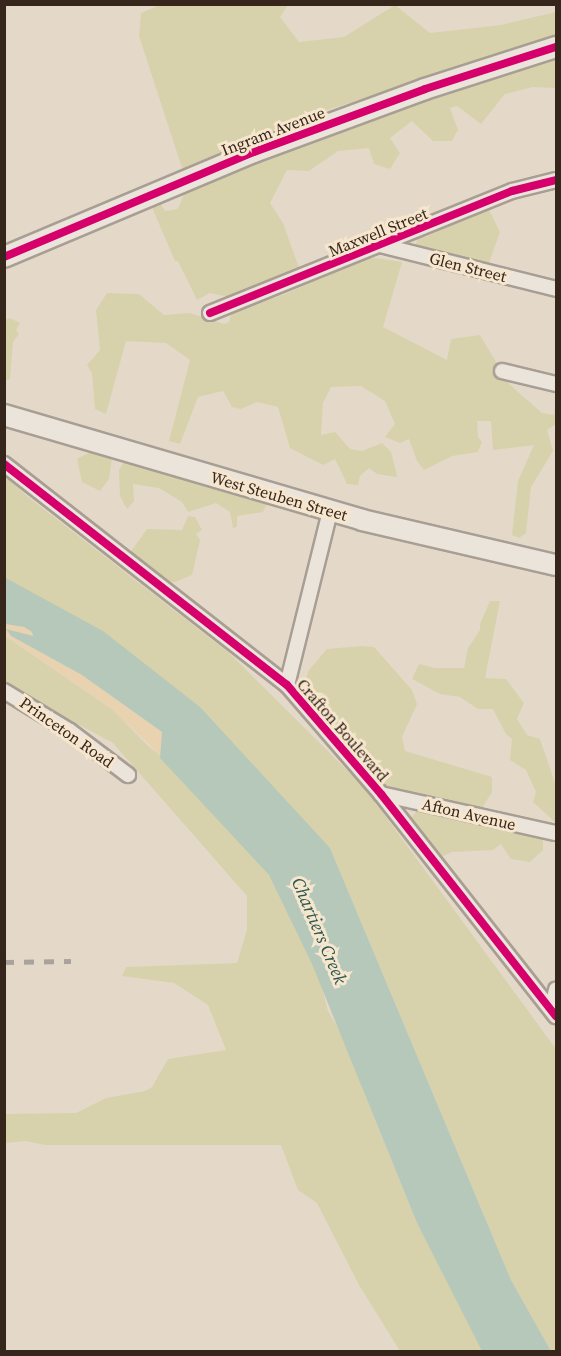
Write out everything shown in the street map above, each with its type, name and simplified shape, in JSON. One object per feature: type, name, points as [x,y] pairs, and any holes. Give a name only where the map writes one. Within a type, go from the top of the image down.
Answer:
[{"type":"street","name":"Ingram Avenue","points":[[4,257],[255,152],[425,89],[556,47]]},
{"type":"street","name":"Maxwell Street","points":[[210,313],[512,191],[556,180]]},
{"type":"street","name":"Glen Street","points":[[380,245],[556,289]]},
{"type":"street","points":[[502,371],[556,384]]},
{"type":"street","name":"West Steuben Street","points":[[4,415],[330,511],[556,565]]},
{"type":"street","name":"Crafton Boulevard","points":[[4,464],[287,685],[381,794],[554,1012]]},
{"type":"street","points":[[287,685],[330,511]]},
{"type":"street","name":"Princeton Road","points":[[4,691],[70,731],[128,775]]},
{"type":"street","name":"Afton Avenue","points":[[381,794],[556,833]]},
{"type":"street","points":[[554,1012],[556,989]]},
{"type":"shaded area","points":[[160,5],[288,5],[280,17],[299,42],[344,37],[395,5],[430,33],[501,25],[556,12],[556,37],[321,112],[183,171],[139,36],[141,13]]},
{"type":"shaded area","points":[[556,53],[556,88],[533,87],[505,94],[481,124],[457,106],[450,108],[458,130],[452,141],[433,141],[412,121],[390,138],[400,153],[390,169],[374,164],[369,148],[338,151],[309,171],[287,170],[270,203],[283,223],[299,268],[229,297],[210,293],[197,300],[178,261],[175,261],[151,205],[160,203],[165,211],[178,209],[186,189],[298,141]]},
{"type":"shaded area","points":[[488,208],[500,232],[487,268],[428,249],[422,250],[416,244],[418,237],[426,237]]},
{"type":"shaded area","points":[[369,257],[402,262],[383,327],[447,360],[451,339],[480,335],[509,384],[542,413],[554,415],[556,401],[556,424],[547,430],[553,451],[531,487],[526,533],[519,538],[512,535],[518,481],[534,445],[493,450],[491,421],[477,421],[478,437],[482,442],[478,452],[452,456],[424,470],[417,461],[409,439],[400,443],[385,437],[395,424],[385,401],[361,386],[331,387],[323,403],[321,435],[335,432],[350,449],[362,451],[382,443],[391,452],[397,475],[396,477],[377,474],[369,468],[360,476],[358,485],[347,484],[335,459],[323,465],[290,448],[278,407],[257,402],[241,409],[232,407],[223,391],[198,397],[180,444],[169,441],[190,360],[166,343],[126,341],[106,414],[95,409],[92,373],[87,365],[100,350],[96,310],[107,293],[139,294],[164,315],[190,313],[224,324],[229,322],[232,311],[283,295]]},
{"type":"shaded area","points":[[10,318],[20,323],[16,330],[19,334],[13,342],[10,379],[5,381],[5,320]]},
{"type":"shaded area","points":[[94,450],[112,457],[109,479],[100,491],[82,482],[77,459]]},
{"type":"shaded area","points":[[126,458],[217,484],[222,490],[269,499],[263,512],[237,516],[237,527],[233,528],[230,512],[216,503],[188,512],[182,502],[159,488],[133,484],[134,501],[127,509],[120,496],[119,470]]},
{"type":"shaded area","points":[[4,475],[27,496],[229,653],[364,787],[556,1049],[556,1351],[551,1351],[511,1280],[330,848],[5,583]]},
{"type":"shaded area","points":[[188,516],[195,517],[202,530],[196,534],[200,540],[192,575],[175,582],[150,581],[129,554],[147,529],[182,530]]},
{"type":"shaded area","points":[[490,601],[500,601],[485,678],[506,679],[524,703],[517,719],[527,735],[540,739],[556,786],[556,823],[533,802],[536,792],[526,770],[510,760],[512,739],[506,734],[493,709],[478,709],[460,697],[440,694],[412,679],[419,664],[435,668],[464,668],[468,648],[480,630],[480,624]]},
{"type":"shaded area","points":[[4,635],[113,710],[148,746],[179,770],[280,876],[317,969],[328,1011],[354,1055],[363,1090],[417,1223],[485,1351],[400,1351],[359,1285],[317,1203],[298,1190],[281,1145],[45,1145],[26,1141],[5,1143],[5,1114],[76,1113],[106,1098],[145,1091],[152,1087],[168,1059],[226,1050],[208,1005],[174,983],[122,976],[126,967],[237,963],[247,930],[247,896],[113,743],[5,685]]},
{"type":"shaded area","points":[[374,647],[412,690],[417,704],[402,737],[405,751],[492,777],[492,792],[482,808],[407,794],[382,783],[369,764],[363,764],[300,694],[309,670],[327,649]]},
{"type":"shaded area","points":[[419,809],[543,835],[543,850],[530,862],[511,859],[501,844],[493,850],[452,852],[443,856],[424,839],[411,818]]},
{"type":"sand","points":[[4,624],[24,627],[32,632],[33,637],[7,630],[11,636],[82,675],[162,732],[161,756],[113,710],[5,635]]},
{"type":"water","name":"Chartiers Creek","points":[[4,577],[103,631],[200,707],[330,848],[511,1280],[551,1351],[482,1351],[417,1223],[312,964],[269,875],[160,758],[162,732],[82,675],[11,636],[6,629],[33,636],[32,632],[24,627],[5,624]]},
{"type":"railway","points":[[4,962],[71,961]]},
{"type":"cycle path","points":[[4,257],[254,152],[425,89],[556,47]]},
{"type":"cycle path","points":[[210,313],[512,191],[556,180]]},
{"type":"cycle path","points":[[4,464],[287,685],[381,794],[556,1016]]}]
